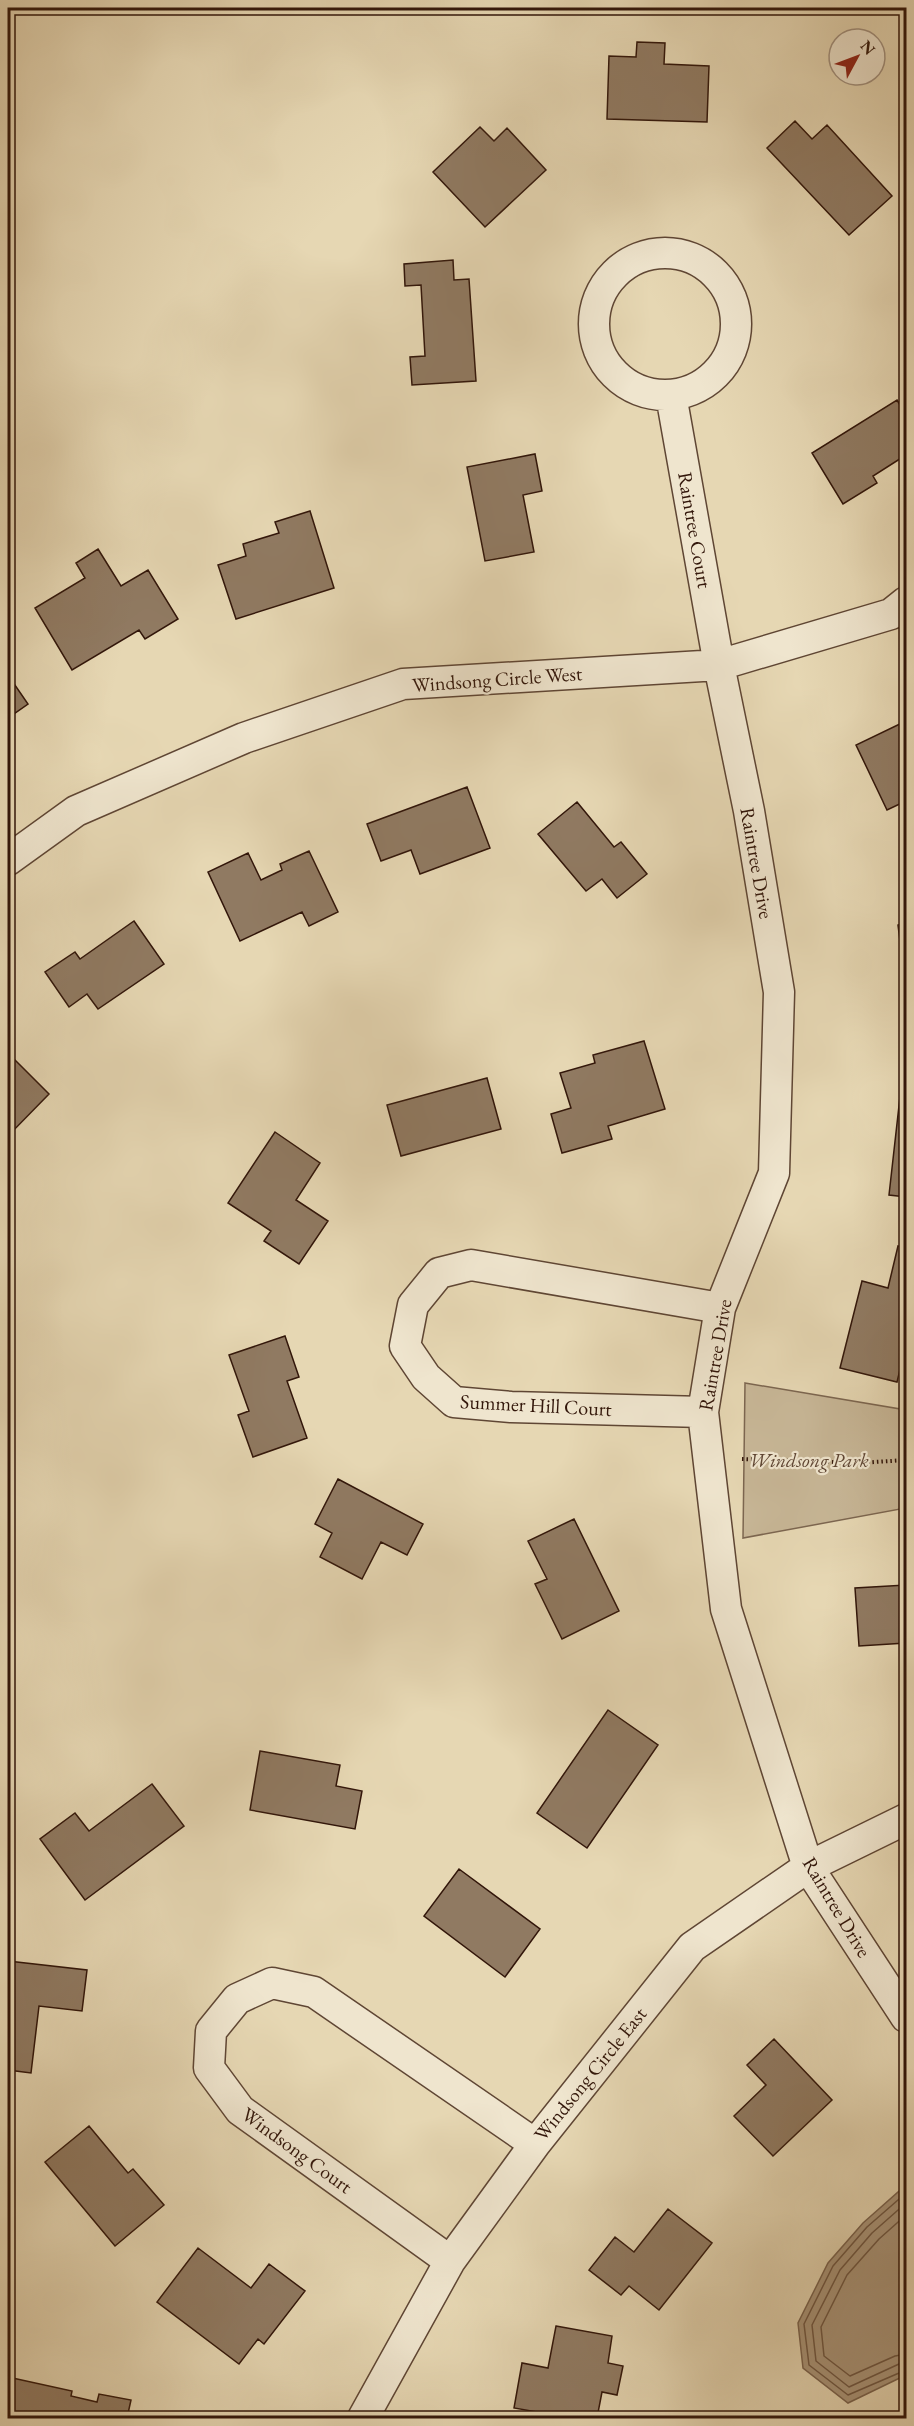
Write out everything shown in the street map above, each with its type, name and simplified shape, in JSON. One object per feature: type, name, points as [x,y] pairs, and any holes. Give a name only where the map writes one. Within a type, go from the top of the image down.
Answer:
[{"type":"street","points":[[659,252],[681,254],[702,262],[720,277],[731,296],[736,318],[735,341],[727,361],[712,378],[693,390],[671,395],[646,393],[624,382],[606,364],[596,342],[594,317],[601,293],[615,273],[635,259],[659,252]]},
{"type":"street","name":"Raintree Court","points":[[671,395],[719,665]]},
{"type":"street","name":"Windsong Circle West","points":[[8,860],[76,811],[244,738],[403,684],[719,665],[891,614],[906,602]]},
{"type":"street","name":"Raintree Drive","points":[[719,665],[749,811],[778,992],[774,1173],[720,1308],[703,1412],[726,1609],[808,1867],[906,2017]]},
{"type":"street","name":"Summer Hill Court","points":[[703,1412],[511,1407],[454,1402],[426,1377],[405,1346],[413,1305],[439,1273],[471,1265],[720,1308]]},
{"type":"street","name":"Windsong Circle East","points":[[363,2418],[450,2261],[535,2144],[692,1947],[808,1867],[906,1819]]},
{"type":"street","name":"Windsong Court","points":[[450,2261],[240,2109],[209,2068],[211,2031],[237,1999],[272,1983],[314,1992],[535,2144]]},
{"type":"path","points":[[708,1458],[860,1463],[906,1460]]},
{"type":"green space","name":"Windsong Park","points":[[745,1383],[906,1410],[906,1508],[743,1538]]},
{"type":"water","points":[[906,2185],[906,2375],[848,2403],[803,2368],[798,2323],[828,2263],[863,2223]]},
{"type":"building","points":[[637,42],[665,43],[664,64],[709,66],[707,122],[607,119],[609,56],[636,57]]},
{"type":"building","points":[[795,121],[812,139],[827,125],[892,196],[849,235],[767,148]]},
{"type":"building","points":[[480,127],[494,141],[507,128],[546,170],[485,227],[433,172]]},
{"type":"building","points":[[453,260],[454,280],[469,279],[476,381],[412,385],[410,357],[425,356],[421,285],[405,286],[404,264]]},
{"type":"building","points":[[897,400],[906,415],[906,455],[873,476],[877,483],[843,504],[812,453]]},
{"type":"building","points":[[535,454],[542,491],[523,495],[534,552],[485,561],[467,467]]},
{"type":"building","points":[[310,511],[334,588],[236,619],[218,565],[246,556],[243,544],[279,533],[275,522]]},
{"type":"building","points":[[98,549],[121,586],[148,570],[178,619],[145,639],[139,630],[72,670],[35,608],[85,578],[76,563]]},
{"type":"building","points":[[8,675],[28,704],[8,718]]},
{"type":"building","points":[[906,721],[906,801],[887,810],[856,745]]},
{"type":"building","points":[[467,787],[490,848],[420,874],[411,850],[381,861],[367,824]]},
{"type":"building","points":[[577,802],[614,847],[621,842],[647,874],[617,898],[602,879],[586,891],[538,834]]},
{"type":"building","points":[[309,851],[338,912],[309,926],[302,912],[240,941],[208,872],[248,853],[261,880],[282,870],[280,864]]},
{"type":"building","points":[[134,921],[164,964],[98,1009],[87,994],[69,1007],[45,972],[75,952],[80,959]]},
{"type":"building","points":[[906,923],[906,989],[898,925]]},
{"type":"building","points":[[644,1041],[665,1109],[608,1126],[612,1139],[562,1153],[551,1114],[571,1108],[560,1073],[595,1063],[593,1055]]},
{"type":"building","points":[[8,1053],[49,1094],[8,1136]]},
{"type":"building","points":[[487,1078],[501,1129],[401,1156],[387,1105]]},
{"type":"building","points":[[902,1079],[906,1080],[906,1197],[889,1195]]},
{"type":"building","points":[[275,1132],[320,1163],[296,1200],[328,1221],[299,1264],[264,1241],[271,1231],[228,1203]]},
{"type":"building","points":[[898,1246],[906,1248],[906,1345],[897,1382],[840,1368],[862,1281],[888,1288]]},
{"type":"building","points":[[285,1336],[299,1377],[287,1381],[307,1438],[253,1457],[238,1415],[249,1411],[229,1355]]},
{"type":"building","points":[[338,1479],[423,1524],[407,1555],[381,1542],[362,1579],[320,1557],[332,1533],[315,1524]]},
{"type":"building","points":[[574,1519],[619,1611],[562,1639],[535,1584],[547,1579],[528,1541]]},
{"type":"building","points":[[906,1585],[906,1643],[859,1646],[855,1588]]},
{"type":"building","points":[[608,1710],[658,1745],[587,1848],[537,1813]]},
{"type":"building","points":[[260,1751],[340,1765],[336,1786],[362,1791],[355,1829],[250,1810]]},
{"type":"building","points":[[152,1784],[184,1826],[85,1900],[40,1839],[75,1813],[89,1831]]},
{"type":"building","points":[[459,1869],[540,1929],[505,1977],[424,1916]]},
{"type":"building","points":[[8,1961],[87,1970],[82,2011],[39,2006],[31,2073],[8,2070]]},
{"type":"building","points":[[774,2039],[832,2100],[773,2156],[734,2116],[766,2085],[747,2065]]},
{"type":"building","points":[[89,2126],[128,2173],[133,2169],[164,2205],[115,2246],[45,2162]]},
{"type":"building","points":[[668,2209],[712,2243],[659,2310],[629,2286],[621,2295],[589,2270],[615,2237],[634,2252]]},
{"type":"building","points":[[198,2248],[251,2288],[269,2264],[305,2291],[264,2344],[258,2339],[239,2364],[157,2302]]},
{"type":"building","points":[[556,2326],[612,2336],[608,2363],[623,2366],[617,2395],[602,2392],[597,2418],[571,2418],[514,2408],[522,2363],[548,2368]]},
{"type":"building","points":[[8,2377],[72,2391],[71,2396],[97,2402],[99,2394],[131,2400],[127,2418],[8,2418]]}]
